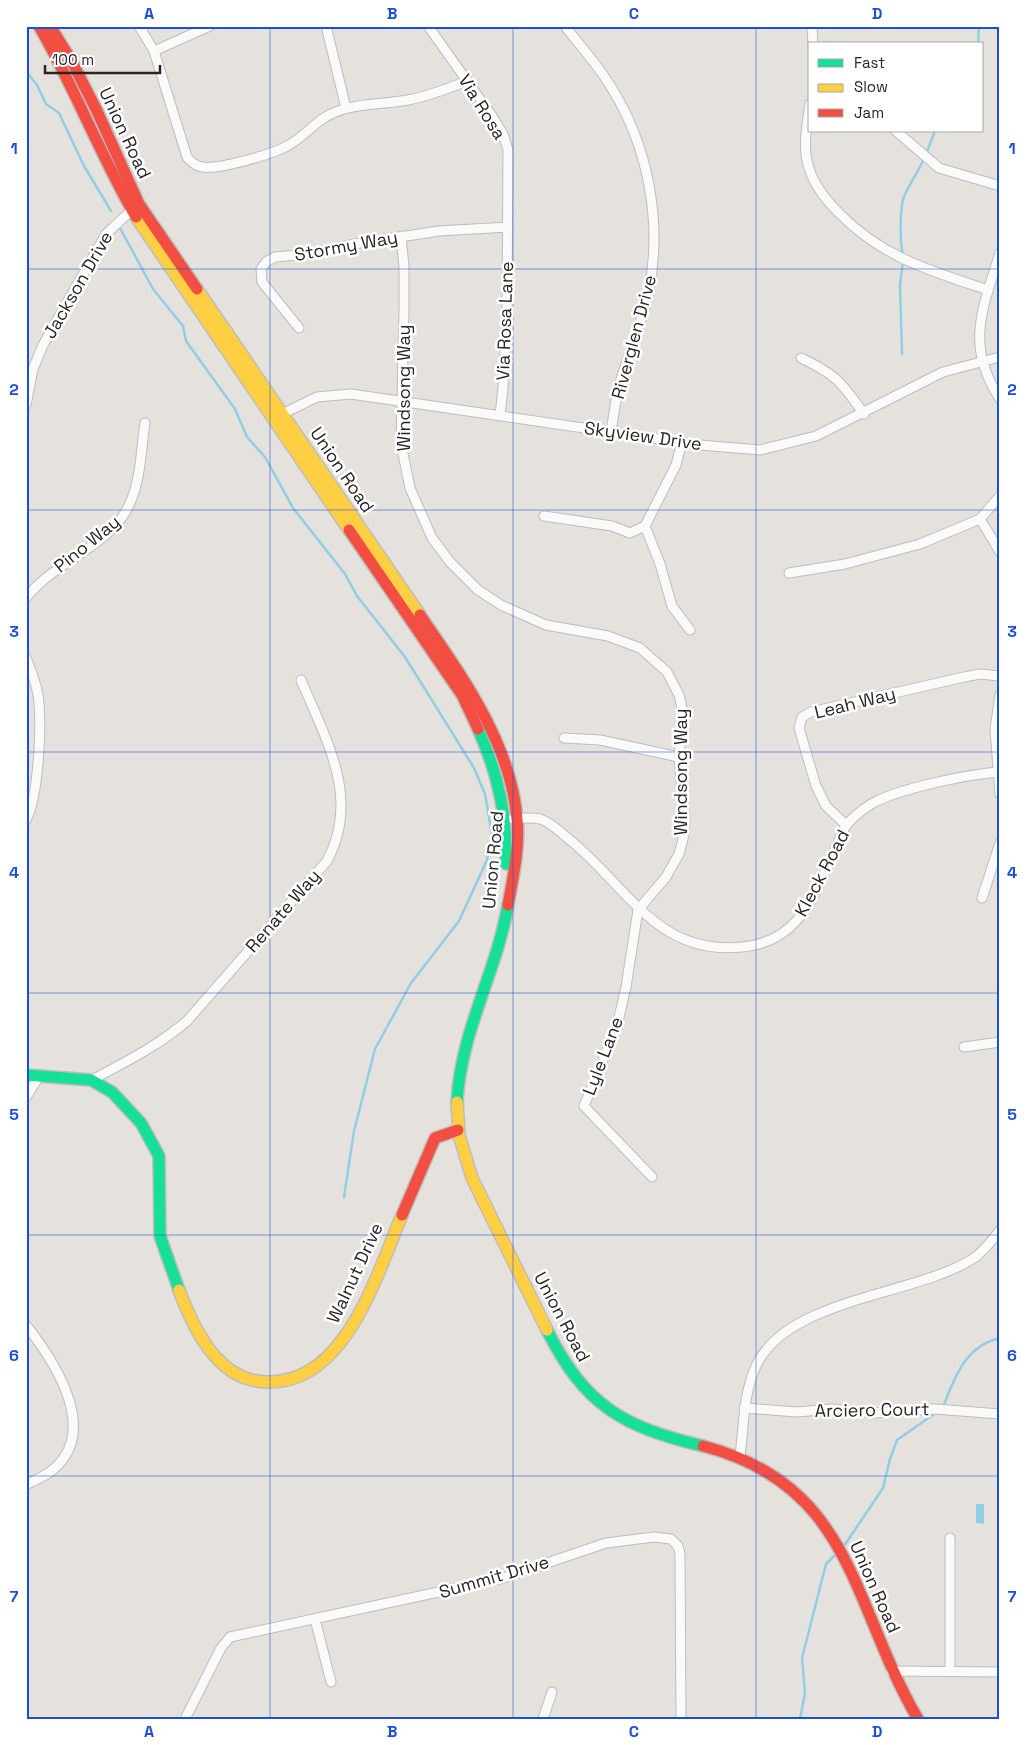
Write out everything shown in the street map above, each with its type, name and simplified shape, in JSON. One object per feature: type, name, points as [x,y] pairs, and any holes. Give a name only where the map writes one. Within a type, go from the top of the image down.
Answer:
[{"type":"main road","name":"Union Road","points":[[50,29],[92,101],[135,207],[230,339],[279,416],[465,683],[503,762],[513,791],[511,888],[505,920],[461,1055],[457,1078],[458,1130],[466,1163],[485,1209],[515,1265],[557,1352],[593,1400],[627,1421],[651,1432],[740,1456],[787,1485],[808,1506],[830,1532],[844,1555],[891,1671],[918,1719]]},
{"type":"main road","name":"Walnut Drive","points":[[32,1077],[92,1080],[109,1090],[136,1116],[155,1145],[159,1156],[160,1237],[180,1294],[200,1332],[221,1362],[239,1376],[261,1383],[277,1384],[300,1378],[317,1366],[345,1337],[361,1310],[435,1138],[458,1130]]},
{"type":"street","points":[[139,26],[154,51],[187,157],[197,166],[214,167],[275,152],[289,146],[316,121],[346,108],[407,100],[438,93],[466,82]]},
{"type":"street","points":[[154,51],[210,26]]},
{"type":"street","points":[[326,26],[346,108]]},
{"type":"street","name":"Via Rosa","points":[[428,26],[503,134],[508,150],[508,227]]},
{"type":"street","name":"Riverglen Drive","points":[[564,26],[611,86],[625,111],[642,155],[653,213],[652,275],[648,297],[619,386],[611,431]]},
{"type":"street","points":[[812,26],[813,42]]},
{"type":"street","points":[[808,116],[805,134],[809,169],[827,200],[846,220],[890,254],[934,272],[988,290]]},
{"type":"street","points":[[897,132],[939,168],[1000,186]]},
{"type":"street","name":"Jackson Drive","points":[[26,405],[33,369],[43,345],[106,234],[135,207]]},
{"type":"street","name":"Stormy Way","points":[[299,328],[262,282],[261,269],[266,262],[275,257],[307,254],[401,236],[439,231],[508,227]]},
{"type":"street","name":"Via Rosa Lane","points":[[500,415],[504,388],[508,227]]},
{"type":"street","name":"Windsong Way","points":[[401,236],[404,276],[401,444],[410,488],[432,538],[450,562],[478,590],[501,605],[526,618],[569,631],[608,636],[625,641],[651,656],[667,672],[679,694],[683,712],[679,757],[685,820],[683,839],[679,854],[666,877],[638,910]]},
{"type":"street","points":[[1000,254],[981,314],[979,335],[980,361],[1000,399]]},
{"type":"street","name":"Skyview Drive","points":[[279,416],[317,397],[351,394],[727,448],[760,450],[816,436],[864,414],[943,372],[1000,357]]},
{"type":"street","points":[[801,358],[824,369],[839,380],[864,414]]},
{"type":"street","name":"Pino Way","points":[[26,598],[34,588],[54,572],[115,527],[124,515],[135,487],[145,423]]},
{"type":"street","points":[[544,516],[612,526],[630,533],[645,526],[676,465],[682,441]]},
{"type":"street","points":[[789,573],[876,557],[920,544],[980,519],[1000,496]]},
{"type":"street","points":[[980,519],[1000,552]]},
{"type":"street","points":[[645,526],[660,564],[672,606],[690,630]]},
{"type":"street","points":[[26,658],[37,693],[39,720],[34,797],[26,820]]},
{"type":"street","name":"Leah Way","points":[[846,825],[826,806],[816,786],[799,728],[802,717],[811,712],[964,677],[980,674],[1000,676]]},
{"type":"street","name":"Renate Way","points":[[92,1080],[142,1053],[172,1034],[187,1021],[327,862],[340,830],[342,803],[337,768],[301,680]]},
{"type":"street","points":[[1000,695],[995,730],[1000,794]]},
{"type":"street","points":[[564,738],[600,740],[679,757]]},
{"type":"street","name":"Kleck Road","points":[[512,819],[541,819],[552,826],[599,865],[638,910],[680,938],[706,946],[745,947],[776,938],[788,930],[809,905],[846,825],[875,802],[916,788],[998,772]]},
{"type":"street","points":[[982,898],[1000,843]]},
{"type":"street","name":"Lyle Lane","points":[[638,910],[626,987],[617,1026],[584,1106],[652,1177]]},
{"type":"street","points":[[964,1047],[1000,1042]]},
{"type":"street","points":[[26,1097],[32,1077]]},
{"type":"street","points":[[740,1456],[747,1390],[757,1364],[776,1340],[805,1319],[949,1271],[976,1258],[1000,1230]]},
{"type":"street","points":[[26,1324],[59,1371],[66,1387],[72,1417],[70,1439],[62,1457],[48,1473],[26,1485]]},
{"type":"street","name":"Arciero Court","points":[[744,1408],[798,1412],[832,1410],[874,1413],[935,1409],[1000,1414]]},
{"type":"street","name":"Summit Drive","points":[[185,1719],[226,1640],[503,1578],[606,1543],[666,1537],[675,1542],[680,1554],[681,1719]]},
{"type":"street","points":[[950,1538],[950,1671]]},
{"type":"street","points":[[315,1619],[331,1682]]},
{"type":"street","points":[[891,1671],[1000,1672]]},
{"type":"street","points":[[543,1719],[552,1692]]},
{"type":"water","points":[[976,1504],[984,1504],[984,1524],[976,1523]]},
{"type":"waterway","points":[[978,42],[979,26]]},
{"type":"waterway","points":[[26,71],[37,85],[46,104],[59,113],[84,166],[111,211]]},
{"type":"waterway","points":[[926,154],[935,132]]},
{"type":"waterway","points":[[903,256],[901,242],[903,200],[924,159]]},
{"type":"waterway","points":[[120,228],[153,289],[183,326],[186,341],[235,409],[247,437],[265,457],[293,508],[345,574],[357,596],[405,657],[474,768],[485,794],[492,835],[487,860],[459,921],[411,983],[375,1049],[354,1131],[344,1197]]},
{"type":"waterway","points":[[902,354],[900,285],[903,261]]},
{"type":"waterway","points":[[943,1407],[957,1374],[970,1355],[988,1342],[1000,1338]]},
{"type":"waterway","points":[[844,1546],[883,1488],[897,1440],[937,1412]]},
{"type":"waterway","points":[[800,1719],[805,1693],[802,1658],[826,1564],[838,1552]]},
{"type":"traffic: fast","points":[[478,729],[491,762],[500,795],[505,828],[506,864]]},
{"type":"traffic: fast","points":[[457,1102],[465,1051],[496,955],[508,905]]},
{"type":"traffic: fast","points":[[26,1075],[91,1080],[112,1092],[141,1123],[159,1156],[160,1236],[179,1290]]},
{"type":"traffic: fast","points":[[547,1330],[576,1378],[609,1409],[650,1431],[703,1446]]},
{"type":"traffic: slow","points":[[136,217],[349,530]]},
{"type":"traffic: slow","points":[[197,289],[420,615]]},
{"type":"traffic: slow","points":[[457,1102],[459,1135],[472,1178],[547,1330]]},
{"type":"traffic: slow","points":[[179,1290],[198,1333],[217,1359],[242,1377],[257,1381],[287,1380],[312,1369],[334,1350],[352,1326],[367,1298],[402,1215]]},
{"type":"traffic: jam","points":[[39,26],[136,217]]},
{"type":"traffic: jam","points":[[50,26],[71,60],[96,109],[139,204],[197,289]]},
{"type":"traffic: jam","points":[[349,530],[462,695],[478,729]]},
{"type":"traffic: jam","points":[[420,615],[452,661],[482,711],[505,764],[513,791],[518,829],[516,862],[508,905]]},
{"type":"traffic: jam","points":[[402,1215],[435,1138],[458,1130]]},
{"type":"traffic: jam","points":[[703,1446],[753,1464],[791,1489],[820,1519],[842,1554],[896,1676],[918,1719]]}]
